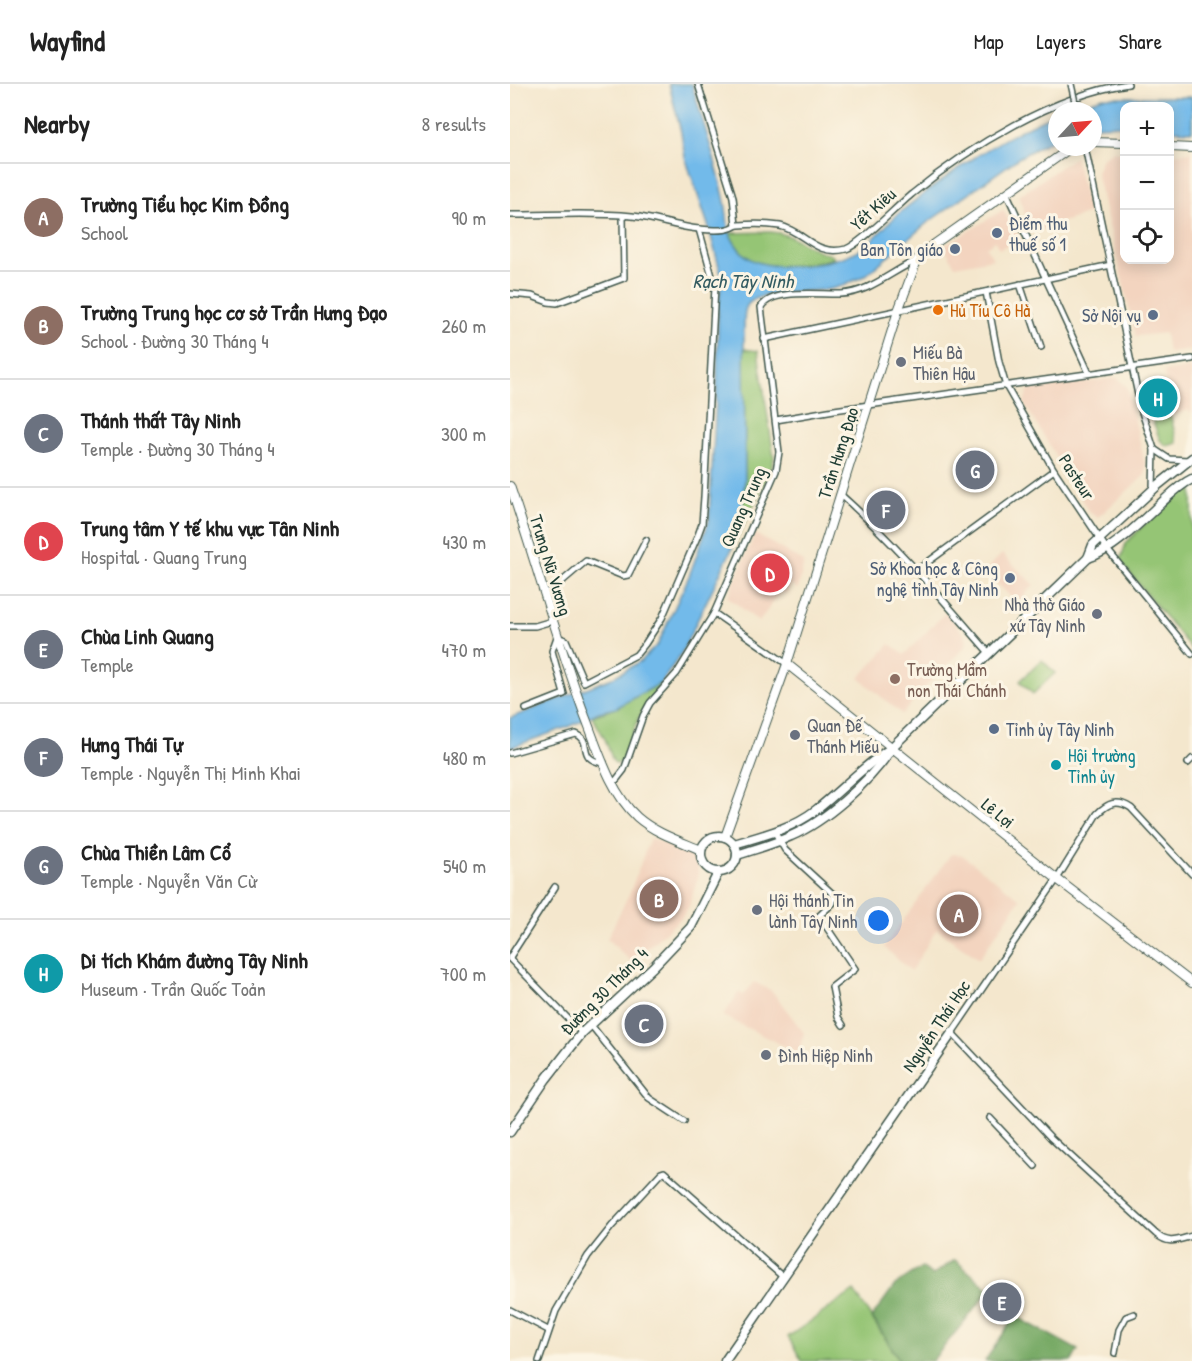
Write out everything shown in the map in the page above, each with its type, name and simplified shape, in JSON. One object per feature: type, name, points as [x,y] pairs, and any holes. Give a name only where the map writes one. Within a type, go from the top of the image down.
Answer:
[{"type":"main road","points":[[734,844],[793,824],[815,810],[870,761],[891,748],[1088,558],[1093,545],[1153,489],[1190,459]]},
{"type":"main road","points":[[1088,558],[1098,555],[1146,518],[1182,484],[1192,479]]},
{"type":"main road","points":[[737,855],[778,841],[808,827],[840,803],[878,769],[891,748]]},
{"type":"main road","points":[[713,837],[725,837],[734,844],[737,855],[733,867],[718,873],[708,869],[701,850],[708,840],[713,837]]},
{"type":"main road","name":"Đường 30 Tháng 4","points":[[510,1132],[546,1078],[582,1033],[653,967],[691,927],[718,873]]},
{"type":"main road","name":"Nguyễn Thái Học","points":[[724,1361],[952,1033]]},
{"type":"street","points":[[510,215],[636,216],[707,230],[729,229],[736,225],[733,197],[698,84]]},
{"type":"street","points":[[1071,84],[1075,102]]},
{"type":"street","name":"Yết Kiêu","points":[[736,225],[783,227],[814,246],[829,249],[852,247],[914,192],[974,149],[1065,100],[1128,84]]},
{"type":"street","points":[[1102,142],[1120,143]]},
{"type":"street","points":[[1174,147],[1192,148]]},
{"type":"street","name":"Trần Hưng Đạo","points":[[725,837],[787,664],[898,311],[917,260],[933,244],[1060,156]]},
{"type":"street","points":[[1087,156],[1142,409],[1154,449],[1153,489]]},
{"type":"street","points":[[1007,194],[1089,373]]},
{"type":"street","points":[[510,294],[532,296],[557,303],[624,278],[623,216]]},
{"type":"street","points":[[526,709],[564,694],[552,651],[557,637],[566,640],[584,682],[636,656],[662,618],[702,524],[716,287],[699,229]]},
{"type":"street","name":"Quang Trung","points":[[613,784],[624,770],[643,716],[650,703],[677,673],[714,613],[776,471],[779,452],[761,307],[766,300],[786,295],[844,294],[854,291],[878,283],[917,260]]},
{"type":"street","points":[[764,339],[1112,265]]},
{"type":"street","points":[[1020,284],[1041,346]]},
{"type":"street","name":"Pasteur","points":[[986,292],[999,362],[1006,386],[1053,470],[1106,548],[1192,654]]},
{"type":"street","points":[[776,420],[1192,359]]},
{"type":"street","points":[[1154,449],[1168,459],[1190,459]]},
{"type":"street","points":[[916,570],[1053,470]]},
{"type":"street","name":"Trưng Nữ Vương","points":[[510,486],[546,595],[562,653],[604,763]]},
{"type":"street","points":[[840,494],[864,515],[916,570],[990,654]]},
{"type":"street","points":[[546,595],[586,561],[623,576],[628,575],[646,540]]},
{"type":"street","points":[[714,613],[787,664]]},
{"type":"street","points":[[510,626],[535,626],[552,621]]},
{"type":"street","name":"Lê Lợi","points":[[787,664],[1057,879],[1192,983]]},
{"type":"street","points":[[510,753],[576,734],[583,739],[589,758],[604,763],[613,784],[637,817],[658,831],[701,850]]},
{"type":"street","name":"Nguyễn Thái Học","points":[[952,1033],[1057,879],[1100,811],[1110,803],[1124,803],[1131,808],[1192,874]]},
{"type":"street","points":[[774,831],[785,850],[834,895],[833,903],[819,916],[855,969],[832,987],[838,1017],[843,1025]]},
{"type":"street","points":[[555,887],[510,958],[582,1033]]},
{"type":"street","points":[[591,1025],[649,1098],[684,1121]]},
{"type":"street","points":[[952,1033],[1051,1138],[1162,1240],[1171,1242],[1192,1236]]},
{"type":"street","points":[[990,1118],[1035,1166]]},
{"type":"street","points":[[539,1361],[556,1311],[588,1256],[661,1173],[664,1172],[783,1277]]},
{"type":"street","points":[[510,1310],[548,1330]]},
{"type":"street","points":[[1115,1353],[1119,1330],[1126,1317],[1134,1314]]},
{"type":"shaded area","points":[[1114,151],[1120,152],[1120,264],[1174,264],[1174,154],[1192,152],[1192,350],[1168,353],[1165,333],[1136,336],[1096,172],[1102,158]]},
{"type":"shaded area","points":[[1075,157],[1089,213],[1031,233],[1019,196]]},
{"type":"shaded area","points":[[1003,210],[1020,239],[999,249],[995,241],[986,247],[993,259],[955,266],[944,246]]},
{"type":"shaded area","points":[[1192,367],[1192,413],[1189,410],[1172,415],[1164,372]]},
{"type":"shaded area","points":[[1117,378],[1127,387],[1146,468],[1145,475],[1098,517],[1090,513],[1024,403],[1028,390]]},
{"type":"shaded area","points":[[755,534],[804,562],[798,589],[790,584],[787,594],[781,591],[759,622],[728,597]]},
{"type":"shaded area","name":"Sở Khoa học & Công nghệ tỉnh Tây Ninh","points":[[1002,554],[1034,585],[1017,603],[985,571]]},
{"type":"shaded area","points":[[946,612],[967,638],[966,646],[902,714],[859,678],[890,644],[904,655]]},
{"type":"shaded area","points":[[650,838],[689,852],[698,866],[698,878],[689,906],[682,917],[632,962],[607,939],[630,892]]},
{"type":"shaded area","points":[[951,854],[962,855],[1020,899],[979,959],[937,929],[911,971],[884,947]]},
{"type":"shaded area","points":[[754,982],[772,991],[804,1033],[798,1053],[723,1016],[739,992],[743,995]]},
{"type":"green space","points":[[771,232],[787,235],[816,250],[832,255],[834,258],[801,265],[765,264],[754,261],[743,254],[729,233]]},
{"type":"green space","points":[[744,349],[758,351],[774,458],[771,469],[731,551],[743,507],[745,480]]},
{"type":"green space","points":[[1171,417],[1177,443],[1167,446],[1160,440],[1153,421]]},
{"type":"green space","points":[[1192,487],[1192,650],[1120,561],[1126,543],[1179,489]]},
{"type":"green space","points":[[1042,660],[1055,673],[1033,694],[1020,681]]},
{"type":"green space","points":[[661,683],[638,719],[623,761],[617,764],[613,761],[605,739],[592,716],[616,708]]},
{"type":"green space","points":[[955,1260],[990,1290],[932,1361],[900,1361],[872,1317],[895,1285],[922,1267],[932,1275]]},
{"type":"green space","points":[[854,1291],[900,1361],[802,1361],[788,1337]]},
{"type":"green space","points":[[1015,1316],[1078,1350],[1072,1361],[985,1361]]},
{"type":"water","name":"Rạch Tây Ninh","points":[[669,84],[692,84],[718,172],[728,228],[738,248],[753,261],[768,265],[793,266],[833,260],[862,248],[897,215],[939,182],[996,144],[1048,117],[1048,142],[1020,157],[927,223],[866,275],[831,289],[771,294],[751,302],[746,308],[744,317],[745,480],[740,521],[731,551],[681,654],[661,683],[616,708],[599,712],[573,725],[510,748],[510,718],[612,678],[641,661],[658,644],[689,576],[709,521],[717,384],[718,309],[722,278],[708,225],[685,157]]},
{"type":"water","points":[[1103,97],[1192,97],[1192,131],[1174,130],[1174,102],[1120,102],[1120,125],[1102,126],[1102,102],[1088,102]]},
{"type":"place","name":"Điểm thu thuế số 1","points":[[997,233]]},
{"type":"place","name":"Ban Tôn giáo","points":[[955,249]]},
{"type":"place","name":"Hủ Tíu Cô Hà","points":[[938,310]]},
{"type":"place","name":"Sở Nội vụ","points":[[1153,315]]},
{"type":"place","name":"Miếu Bà Thiên Hậu","points":[[901,362]]},
{"type":"place","name":"Di tích Khám đường Tây Ninh","points":[[1158,398]]},
{"type":"place","name":"Chùa Thiền Lâm Cổ","points":[[975,470]]},
{"type":"place","name":"Hưng Thái Tự","points":[[886,510]]},
{"type":"place","name":"Trung tâm Y tế khu vực Tân Ninh","points":[[770,573]]},
{"type":"place","name":"Sở Khoa học & Công nghệ tỉnh Tây Ninh","points":[[1010,578]]},
{"type":"place","name":"Nhà thờ Giáo xứ Tây Ninh","points":[[1097,614]]},
{"type":"place","name":"Trường Mầm non Thái Chánh","points":[[895,679]]},
{"type":"place","name":"Tỉnh ủy Tây Ninh","points":[[994,729]]},
{"type":"place","name":"Quan Đế Thánh Miếu","points":[[795,735]]},
{"type":"place","name":"Hội trường Tỉnh ủy","points":[[1056,765]]},
{"type":"place","name":"Trường Trung học cơ sở Trần Hưng Đạo","points":[[659,899]]},
{"type":"place","name":"Hội thánh Tin lành Tây Ninh","points":[[757,910]]},
{"type":"place","name":"Trường Tiểu học Kim Đồng","points":[[959,914]]},
{"type":"place","name":"Thánh thất Tây Ninh","points":[[644,1024]]},
{"type":"place","name":"Đình Hiệp Ninh","points":[[766,1055]]},
{"type":"place","name":"Chùa Linh Quang","points":[[1002,1302]]}]
